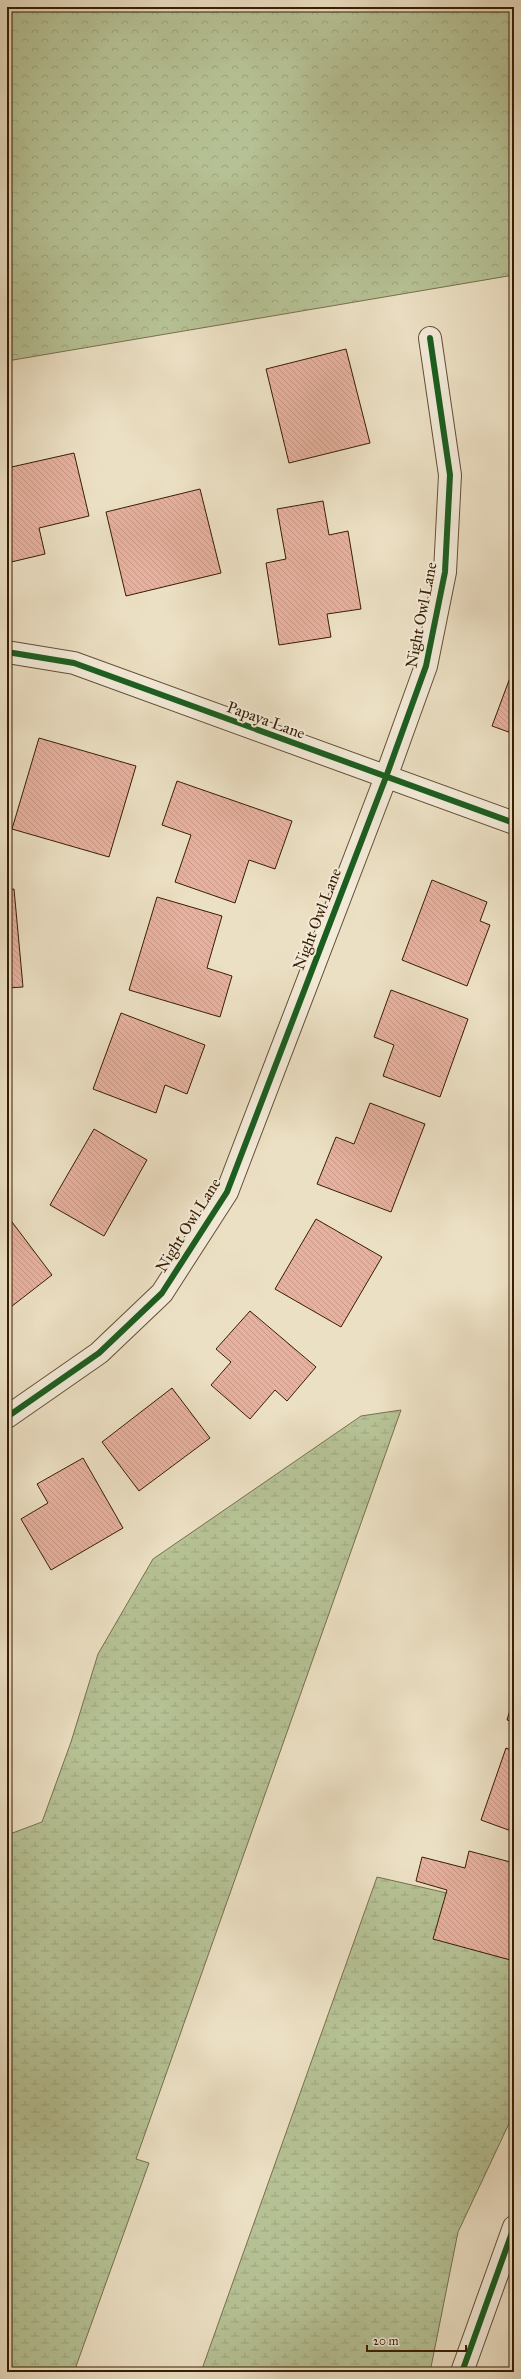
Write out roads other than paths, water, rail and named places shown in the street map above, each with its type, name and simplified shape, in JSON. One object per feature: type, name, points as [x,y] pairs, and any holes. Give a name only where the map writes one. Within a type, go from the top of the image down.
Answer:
[{"type":"street","name":"Night Owl Lane","points":[[7,1417],[99,1353],[162,1292],[227,1192],[386,777],[426,666],[445,572],[450,475],[430,338]]},
{"type":"street","name":"Papaya Lane","points":[[7,652],[74,663],[514,823]]},
{"type":"street","points":[[462,2372],[514,2227]]}]
